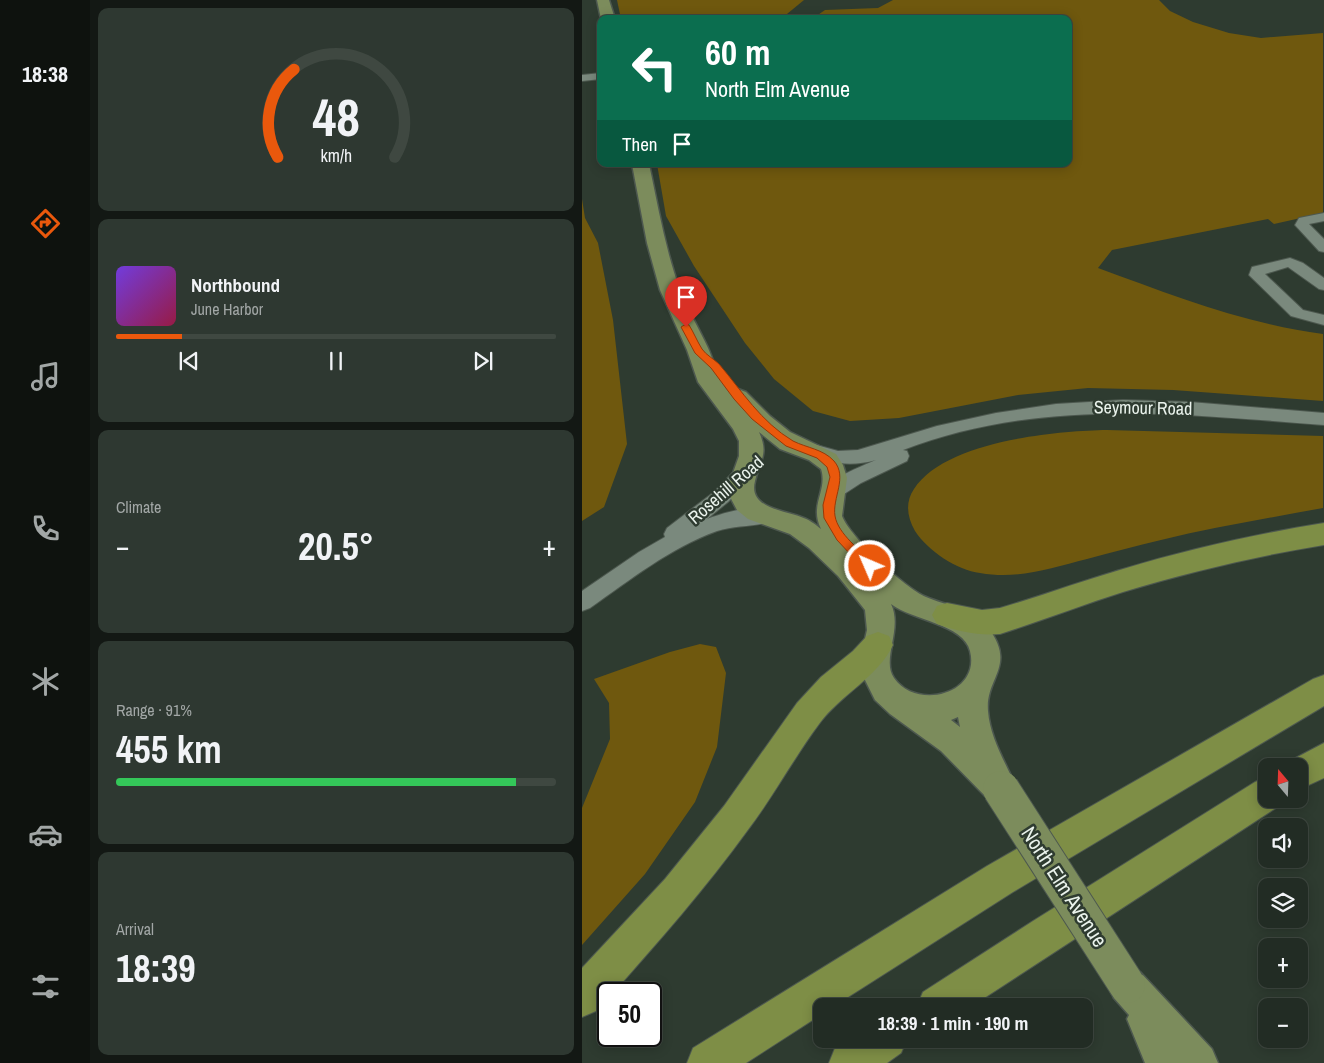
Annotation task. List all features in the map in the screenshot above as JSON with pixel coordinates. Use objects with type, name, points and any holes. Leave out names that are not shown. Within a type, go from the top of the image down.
[{"type":"highway","points":[[947,615],[977,622],[995,622],[1154,571],[1229,553],[1324,534]]},
{"type":"highway","points":[[582,997],[678,892],[736,818],[808,713],[832,687],[864,662],[878,645]]},
{"type":"highway","points":[[708,1063],[1000,879],[1324,689]]},
{"type":"highway","points":[[1308,768],[1324,759]]},
{"type":"highway","points":[[948,998],[1054,928],[1258,800]]},
{"type":"highway","points":[[850,1063],[873,1048]]},
{"type":"main road","points":[[604,0],[607,15]]},
{"type":"main road","name":"North Elm Avenue","points":[[641,167],[657,245],[666,277],[681,317],[699,351],[707,377],[742,424],[753,445],[753,453],[741,486],[743,498],[752,509],[766,516],[788,522],[803,530],[838,560],[862,585],[875,601],[880,611],[883,625],[875,662],[878,678],[886,692],[945,734],[1001,789]]},
{"type":"main road","name":"North Elm Avenue","points":[[699,351],[715,366],[756,416],[790,443],[821,456],[831,465],[836,477],[829,505],[830,518],[835,530],[846,544],[906,600],[968,625],[982,642],[986,663],[973,699],[972,709],[978,733],[1001,789],[1127,985],[1154,1035],[1165,1063]]},
{"type":"main road","name":"Rosehill Road","points":[[745,472],[756,461],[771,453],[789,449],[807,450]]},
{"type":"main road","name":"Seymour Road","points":[[766,516],[784,518],[802,515],[818,508],[832,494]]},
{"type":"main road","points":[[878,645],[892,628],[906,618],[930,613],[947,615]]},
{"type":"main road","points":[[901,703],[925,710],[945,708],[962,701],[979,684]]},
{"type":"main road","name":"North Elm Avenue","points":[[1127,985],[1198,1063]]},
{"type":"street","points":[[582,78],[597,76]]},
{"type":"street","points":[[1324,217],[1304,221],[1302,224],[1324,248]]},
{"type":"street","points":[[1322,282],[1290,262],[1257,270],[1257,275],[1297,313],[1324,320]]},
{"type":"street","name":"Seymour Road","points":[[807,450],[838,457],[855,457],[874,453],[930,433],[1039,412],[1120,406],[1186,408],[1324,419]]},
{"type":"street","name":"Seymour Road","points":[[832,494],[869,470],[943,438],[963,427]]},
{"type":"street","name":"Rosehill Road","points":[[655,552],[674,533],[721,497],[745,472]]},
{"type":"street","name":"Rosehill Road","points":[[582,602],[655,552],[727,519],[766,516]]},
{"type":"shaded area","points":[[617,0],[804,0],[787,14],[783,15],[620,15]]},
{"type":"shaded area","points":[[893,0],[1159,0],[1170,11],[1193,22],[1229,33],[1261,38],[1323,33],[1323,213],[1274,224],[1268,219],[1112,250],[1098,268],[1237,316],[1323,334],[1323,401],[1173,390],[1088,388],[1018,395],[899,418],[850,421],[813,411],[774,379],[745,343],[694,266],[666,216],[658,167],[1072,167],[1072,15],[818,15],[825,10],[878,8]]},
{"type":"shaded area","points":[[582,199],[585,218],[598,243],[613,320],[627,444],[604,507],[582,521]]},
{"type":"shaded area","points":[[1107,430],[1323,436],[1323,508],[1201,531],[1034,572],[1008,575],[980,573],[953,564],[927,546],[912,526],[908,510],[911,494],[929,473],[950,460],[975,450],[1031,436]]},
{"type":"shaded area","points":[[700,644],[716,647],[726,673],[717,747],[695,802],[645,874],[582,945],[582,808],[610,739],[609,703],[594,679],[670,652]]},
{"type":"route","points":[[686,327],[699,351],[710,360],[750,411],[775,433],[790,443],[814,452],[827,460],[831,465],[836,477],[829,505],[830,518],[835,530],[870,566]]}]
